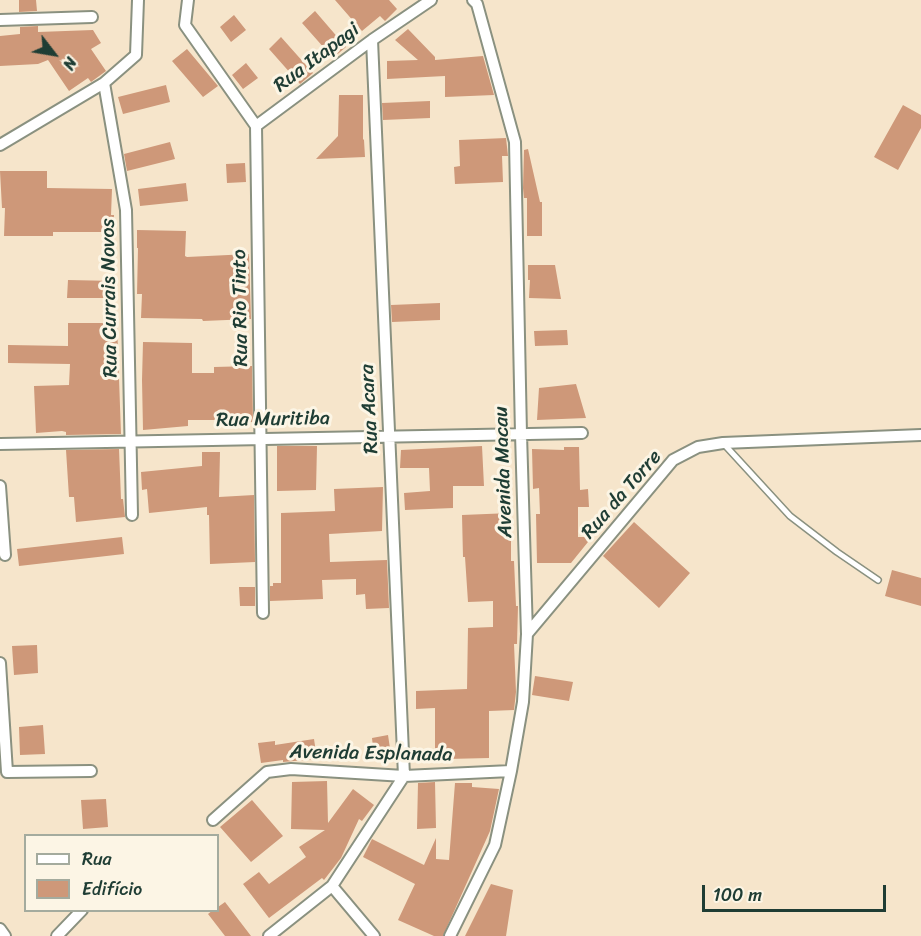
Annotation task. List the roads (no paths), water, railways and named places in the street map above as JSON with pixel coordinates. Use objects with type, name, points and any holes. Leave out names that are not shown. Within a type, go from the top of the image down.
[{"type":"street","points":[[0,145],[104,83],[136,55],[138,0]]},
{"type":"street","points":[[188,0],[185,25],[256,126]]},
{"type":"street","name":"Rua Itapagi","points":[[256,126],[372,40],[431,0]]},
{"type":"street","name":"Avenida Macau","points":[[450,936],[495,845],[523,702],[527,634],[515,142],[491,50],[477,4],[472,0]]},
{"type":"street","points":[[0,21],[92,17]]},
{"type":"street","name":"Rua Acara","points":[[372,40],[404,776]]},
{"type":"street","name":"Rua Currais Novos","points":[[104,83],[126,210],[132,515]]},
{"type":"street","name":"Rua Rio Tinto","points":[[256,126],[263,613]]},
{"type":"street","name":"Rua Muritiba","points":[[0,444],[582,433]]},
{"type":"street","name":"Rua da Torre","points":[[527,634],[673,460],[698,447],[723,443],[921,435]]},
{"type":"street","points":[[0,486],[5,555]]},
{"type":"street","points":[[0,663],[8,772],[91,771]]},
{"type":"street","name":"Avenida Esplanada","points":[[213,820],[267,772],[291,769],[404,776],[511,771]]},
{"type":"street","points":[[270,936],[332,886],[404,776]]},
{"type":"street","points":[[332,886],[374,936]]},
{"type":"street","points":[[57,936],[80,912]]},
{"type":"street","points":[[0,929],[5,936]]},
{"type":"lane","points":[[723,443],[790,516],[879,580]]}]
